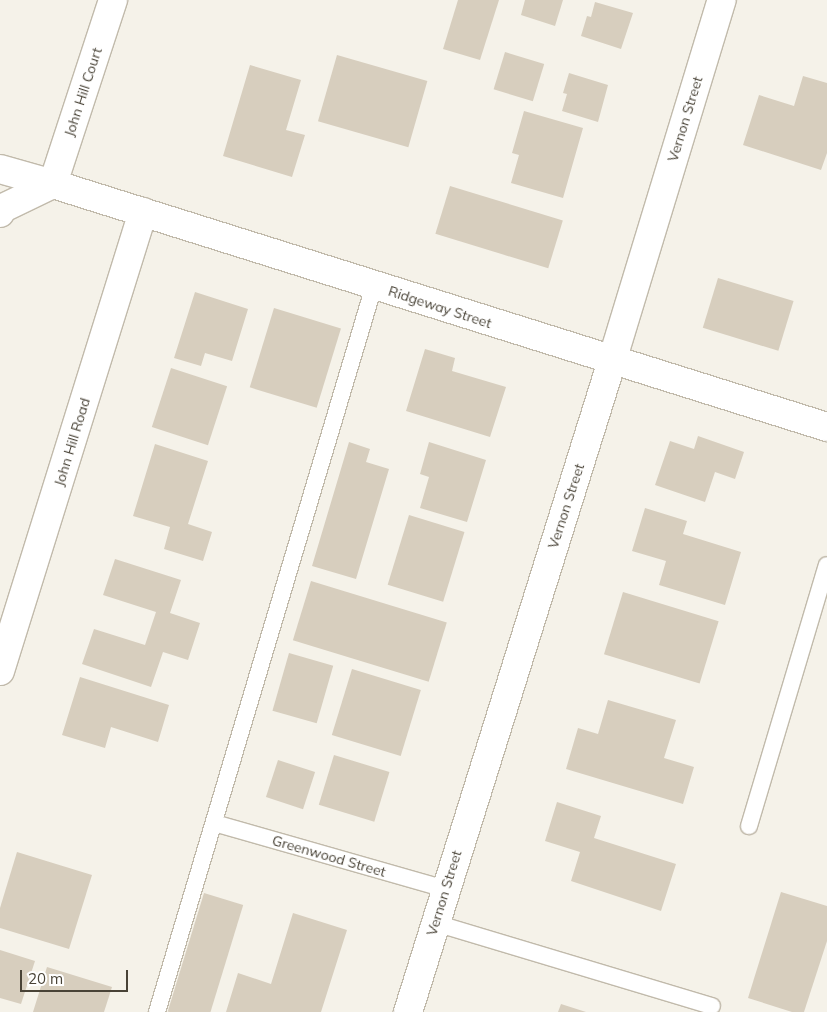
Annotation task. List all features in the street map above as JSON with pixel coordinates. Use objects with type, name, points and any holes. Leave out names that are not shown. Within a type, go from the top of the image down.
[{"type":"street","name":"John Hill Court","points":[[53,184],[113,0]]},
{"type":"street","name":"Vernon Street","points":[[408,1012],[444,889],[612,361],[722,0]]},
{"type":"street","name":"Ridgeway Street","points":[[0,169],[143,212],[612,361],[827,427]]},
{"type":"street","points":[[0,213],[2,209],[53,184]]},
{"type":"street","name":"John Hill Road","points":[[0,671],[143,212]]},
{"type":"lane","points":[[157,1012],[374,286]]},
{"type":"lane","points":[[749,826],[827,565]]},
{"type":"lane","name":"Greenwood Street","points":[[214,823],[444,889]]},
{"type":"lane","points":[[434,923],[712,1006]]},
{"type":"building","points":[[458,0],[499,0],[480,60],[443,49]]},
{"type":"building","points":[[525,0],[563,0],[555,26],[521,15]]},
{"type":"building","points":[[595,2],[633,13],[621,49],[581,36],[587,16],[591,17]]},
{"type":"building","points":[[505,52],[544,64],[533,101],[494,89]]},
{"type":"building","points":[[337,55],[427,81],[408,147],[318,121]]},
{"type":"building","points":[[250,65],[301,80],[286,130],[305,135],[292,177],[223,156]]},
{"type":"building","points":[[569,73],[608,85],[598,122],[562,111],[567,94],[563,93]]},
{"type":"building","points":[[803,76],[827,83],[827,153],[821,170],[743,145],[759,95],[794,106]]},
{"type":"building","points":[[524,111],[583,128],[563,198],[511,183],[519,155],[512,153]]},
{"type":"building","points":[[450,186],[563,220],[548,268],[435,234]]},
{"type":"building","points":[[718,278],[794,301],[778,351],[703,328]]},
{"type":"building","points":[[195,292],[248,309],[232,361],[205,353],[201,366],[174,358]]},
{"type":"building","points":[[274,308],[341,328],[317,408],[250,387]]},
{"type":"building","points":[[425,349],[455,358],[452,371],[506,387],[490,437],[406,411]]},
{"type":"building","points":[[171,368],[227,386],[208,445],[152,427]]},
{"type":"building","points":[[698,436],[744,452],[735,479],[715,472],[705,502],[655,485],[670,441],[694,449]]},
{"type":"building","points":[[349,442],[370,449],[366,462],[389,469],[356,579],[312,566]]},
{"type":"building","points":[[429,442],[486,460],[467,522],[420,508],[429,477],[420,474]]},
{"type":"building","points":[[155,444],[208,461],[188,524],[212,532],[203,561],[164,549],[170,527],[133,516]]},
{"type":"building","points":[[645,508],[687,521],[683,534],[741,552],[725,605],[659,585],[666,561],[632,551]]},
{"type":"building","points":[[409,515],[464,532],[443,602],[388,585]]},
{"type":"building","points":[[115,559],[181,580],[170,613],[200,623],[188,660],[163,652],[151,687],[82,664],[94,629],[145,645],[156,612],[103,595]]},
{"type":"building","points":[[311,581],[447,623],[429,682],[293,640]]},
{"type":"building","points":[[623,592],[719,621],[700,683],[604,654]]},
{"type":"building","points":[[289,653],[333,666],[317,723],[272,711]]},
{"type":"building","points":[[352,669],[421,690],[401,756],[332,735]]},
{"type":"building","points":[[80,677],[169,705],[158,742],[111,727],[105,748],[62,735]]},
{"type":"building","points":[[608,700],[676,720],[664,758],[694,767],[683,804],[566,769],[578,728],[598,734]]},
{"type":"building","points":[[334,755],[389,772],[374,822],[319,805]]},
{"type":"building","points":[[278,760],[315,772],[303,809],[266,797]]},
{"type":"building","points":[[557,802],[601,816],[594,838],[676,864],[661,911],[571,881],[580,852],[545,841]]},
{"type":"building","points":[[17,852],[92,875],[69,949],[0,928],[0,908]]},
{"type":"building","points":[[781,892],[827,906],[827,941],[804,1012],[792,1012],[748,998]]},
{"type":"building","points":[[204,893],[243,905],[210,1012],[168,1012]]},
{"type":"building","points":[[293,913],[347,930],[321,1012],[226,1012],[238,973],[271,984]]},
{"type":"building","points":[[0,950],[35,961],[21,1004],[0,998]]},
{"type":"building","points":[[47,967],[112,987],[104,1012],[33,1012]]},
{"type":"building","points":[[561,1004],[586,1012],[558,1012]]}]
